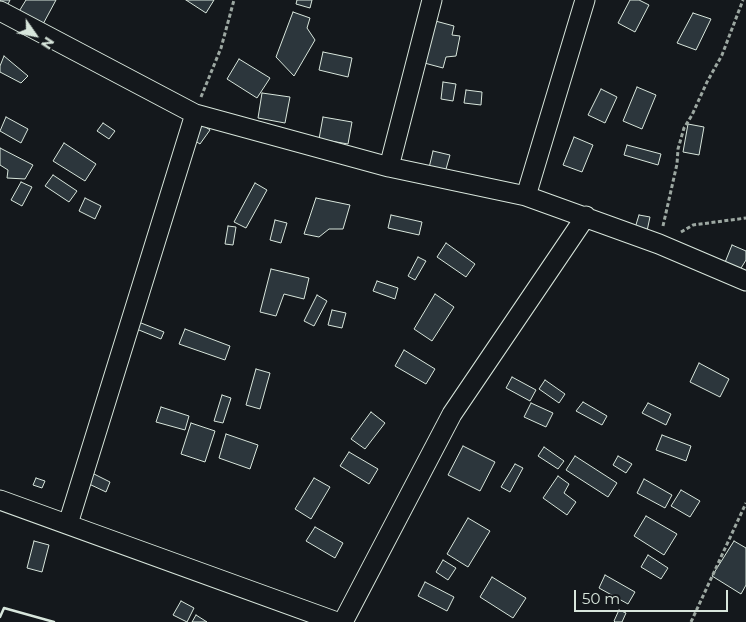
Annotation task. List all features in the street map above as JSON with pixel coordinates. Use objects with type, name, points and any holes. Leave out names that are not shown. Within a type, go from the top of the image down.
[{"type":"street","points":[[389,166],[432,0]]},
{"type":"street","points":[[526,196],[585,0]]},
{"type":"street","points":[[0,11],[195,114],[389,166],[526,196],[586,216],[659,244],[746,281]]},
{"type":"street","points":[[68,524],[195,114]]},
{"type":"street","points":[[343,622],[452,414],[586,216]]},
{"type":"street","points":[[0,500],[337,622]]},
{"type":"path","points":[[195,114],[221,48],[234,0]]},
{"type":"path","points":[[659,244],[684,128],[722,55],[743,0]]},
{"type":"path","points":[[659,244],[693,225],[746,218]]},
{"type":"path","points":[[691,622],[746,503]]},
{"type":"building","points":[[0,0],[10,0],[6,8],[0,5]]},
{"type":"building","points":[[26,0],[56,0],[42,26],[18,13]]},
{"type":"building","points":[[186,0],[214,0],[206,13]]},
{"type":"building","points":[[297,0],[312,0],[310,8],[296,4]]},
{"type":"building","points":[[630,0],[639,0],[649,5],[635,32],[618,23]]},
{"type":"building","points":[[293,12],[310,18],[307,28],[315,40],[294,76],[276,57]]},
{"type":"building","points":[[693,13],[711,19],[696,50],[677,43]]},
{"type":"building","points":[[428,19],[454,26],[452,35],[460,36],[456,56],[446,57],[443,68],[417,61]]},
{"type":"building","points":[[323,52],[352,58],[348,77],[319,70]]},
{"type":"building","points":[[4,56],[28,76],[21,83],[0,72]]},
{"type":"building","points":[[239,59],[270,78],[257,98],[227,79]]},
{"type":"building","points":[[443,82],[456,84],[453,101],[441,99]]},
{"type":"building","points":[[637,87],[656,95],[642,129],[623,121]]},
{"type":"building","points":[[601,89],[617,97],[605,123],[588,115]]},
{"type":"building","points":[[466,90],[482,92],[481,105],[464,103]]},
{"type":"building","points":[[262,93],[290,97],[285,123],[258,118]]},
{"type":"building","points":[[6,117],[28,129],[21,143],[0,131]]},
{"type":"building","points":[[323,117],[352,122],[348,144],[319,139]]},
{"type":"building","points":[[195,120],[210,130],[200,144],[186,135]]},
{"type":"building","points":[[103,123],[115,131],[109,139],[97,131]]},
{"type":"building","points":[[688,124],[704,127],[699,155],[683,152]]},
{"type":"building","points":[[574,137],[593,145],[582,172],[563,165]]},
{"type":"building","points":[[64,143],[96,164],[85,181],[53,161]]},
{"type":"building","points":[[627,145],[661,154],[658,165],[624,155]]},
{"type":"building","points":[[0,148],[33,165],[25,179],[7,178],[8,170],[0,165]]},
{"type":"building","points":[[433,151],[450,155],[444,176],[428,172]]},
{"type":"building","points":[[53,175],[77,191],[69,202],[45,186]]},
{"type":"building","points":[[21,182],[32,187],[22,206],[11,200]]},
{"type":"building","points":[[255,183],[267,190],[246,228],[234,222]]},
{"type":"building","points":[[85,198],[101,206],[95,219],[79,211]]},
{"type":"building","points":[[316,198],[350,205],[343,229],[329,229],[319,237],[304,234]]},
{"type":"building","points":[[391,215],[422,222],[419,235],[388,228]]},
{"type":"building","points":[[639,215],[650,217],[647,231],[635,228]]},
{"type":"building","points":[[275,220],[287,223],[281,243],[270,240]]},
{"type":"building","points":[[228,226],[236,227],[233,245],[225,244]]},
{"type":"building","points":[[446,243],[475,264],[466,277],[437,257]]},
{"type":"building","points":[[732,245],[746,251],[746,260],[738,273],[724,265]]},
{"type":"building","points":[[418,257],[426,261],[415,280],[408,276]]},
{"type":"building","points":[[271,269],[309,278],[304,299],[284,294],[276,316],[260,312]]},
{"type":"building","points":[[377,281],[398,288],[395,299],[373,291]]},
{"type":"building","points":[[435,294],[454,307],[432,341],[414,329]]},
{"type":"building","points":[[317,295],[327,301],[314,326],[304,321]]},
{"type":"building","points":[[332,310],[346,313],[342,328],[328,325]]},
{"type":"building","points":[[136,321],[164,332],[161,339],[134,328]]},
{"type":"building","points":[[185,329],[230,346],[225,360],[179,344]]},
{"type":"building","points":[[404,350],[435,369],[426,384],[395,366]]},
{"type":"building","points":[[699,363],[729,379],[720,397],[690,382]]},
{"type":"building","points":[[256,369],[270,373],[260,409],[246,405]]},
{"type":"building","points":[[512,377],[536,390],[530,401],[506,388]]},
{"type":"building","points":[[545,380],[565,394],[559,403],[539,389]]},
{"type":"building","points":[[222,395],[231,398],[223,423],[214,421]]},
{"type":"building","points":[[583,402],[607,416],[602,425],[576,411]]},
{"type":"building","points":[[531,403],[553,413],[546,427],[524,417]]},
{"type":"building","points":[[648,403],[671,414],[666,425],[642,413]]},
{"type":"building","points":[[161,407],[189,416],[185,430],[156,422]]},
{"type":"building","points":[[371,412],[385,423],[365,449],[351,439]]},
{"type":"building","points":[[191,423],[215,431],[205,462],[181,454]]},
{"type":"building","points":[[226,434],[258,445],[250,469],[219,458]]},
{"type":"building","points":[[662,435],[691,446],[686,461],[656,450]]},
{"type":"building","points":[[463,446],[495,462],[480,491],[448,475]]},
{"type":"building","points":[[544,447],[564,461],[558,469],[538,456]]},
{"type":"building","points":[[349,452],[378,469],[369,484],[340,466]]},
{"type":"building","points":[[575,456],[617,483],[608,497],[566,470]]},
{"type":"building","points":[[618,456],[632,464],[626,473],[613,465]]},
{"type":"building","points":[[515,464],[523,468],[510,492],[501,487]]},
{"type":"building","points":[[92,473],[110,482],[106,492],[87,483]]},
{"type":"building","points":[[558,476],[569,484],[564,493],[576,502],[567,515],[543,498]]},
{"type":"building","points":[[36,478],[45,481],[42,488],[33,485]]},
{"type":"building","points":[[314,478],[330,487],[311,519],[295,509]]},
{"type":"building","points":[[644,479],[672,495],[665,508],[637,493]]},
{"type":"building","points":[[681,490],[700,501],[690,517],[671,506]]},
{"type":"building","points":[[646,516],[677,534],[664,555],[634,536]]},
{"type":"building","points":[[468,518],[490,531],[468,567],[447,554]]},
{"type":"building","points":[[315,527],[343,543],[335,558],[306,541]]},
{"type":"building","points":[[34,541],[49,545],[42,572],[27,568]]},
{"type":"building","points":[[734,541],[746,548],[746,585],[741,594],[712,576]]},
{"type":"building","points":[[648,555],[668,568],[661,579],[641,567]]},
{"type":"building","points":[[443,560],[456,568],[448,580],[436,572]]},
{"type":"building","points":[[605,575],[635,592],[628,604],[599,588]]},
{"type":"building","points":[[492,577],[526,598],[513,618],[480,597]]},
{"type":"building","points":[[425,582],[454,597],[447,611],[418,596]]},
{"type":"building","points":[[181,601],[194,608],[187,622],[173,615]]},
{"type":"building","points":[[619,610],[626,613],[622,622],[615,622],[614,621]]},
{"type":"building","points":[[196,615],[207,622],[192,622]]},
{"type":"wall","points":[[0,617],[4,608],[54,622]]}]
